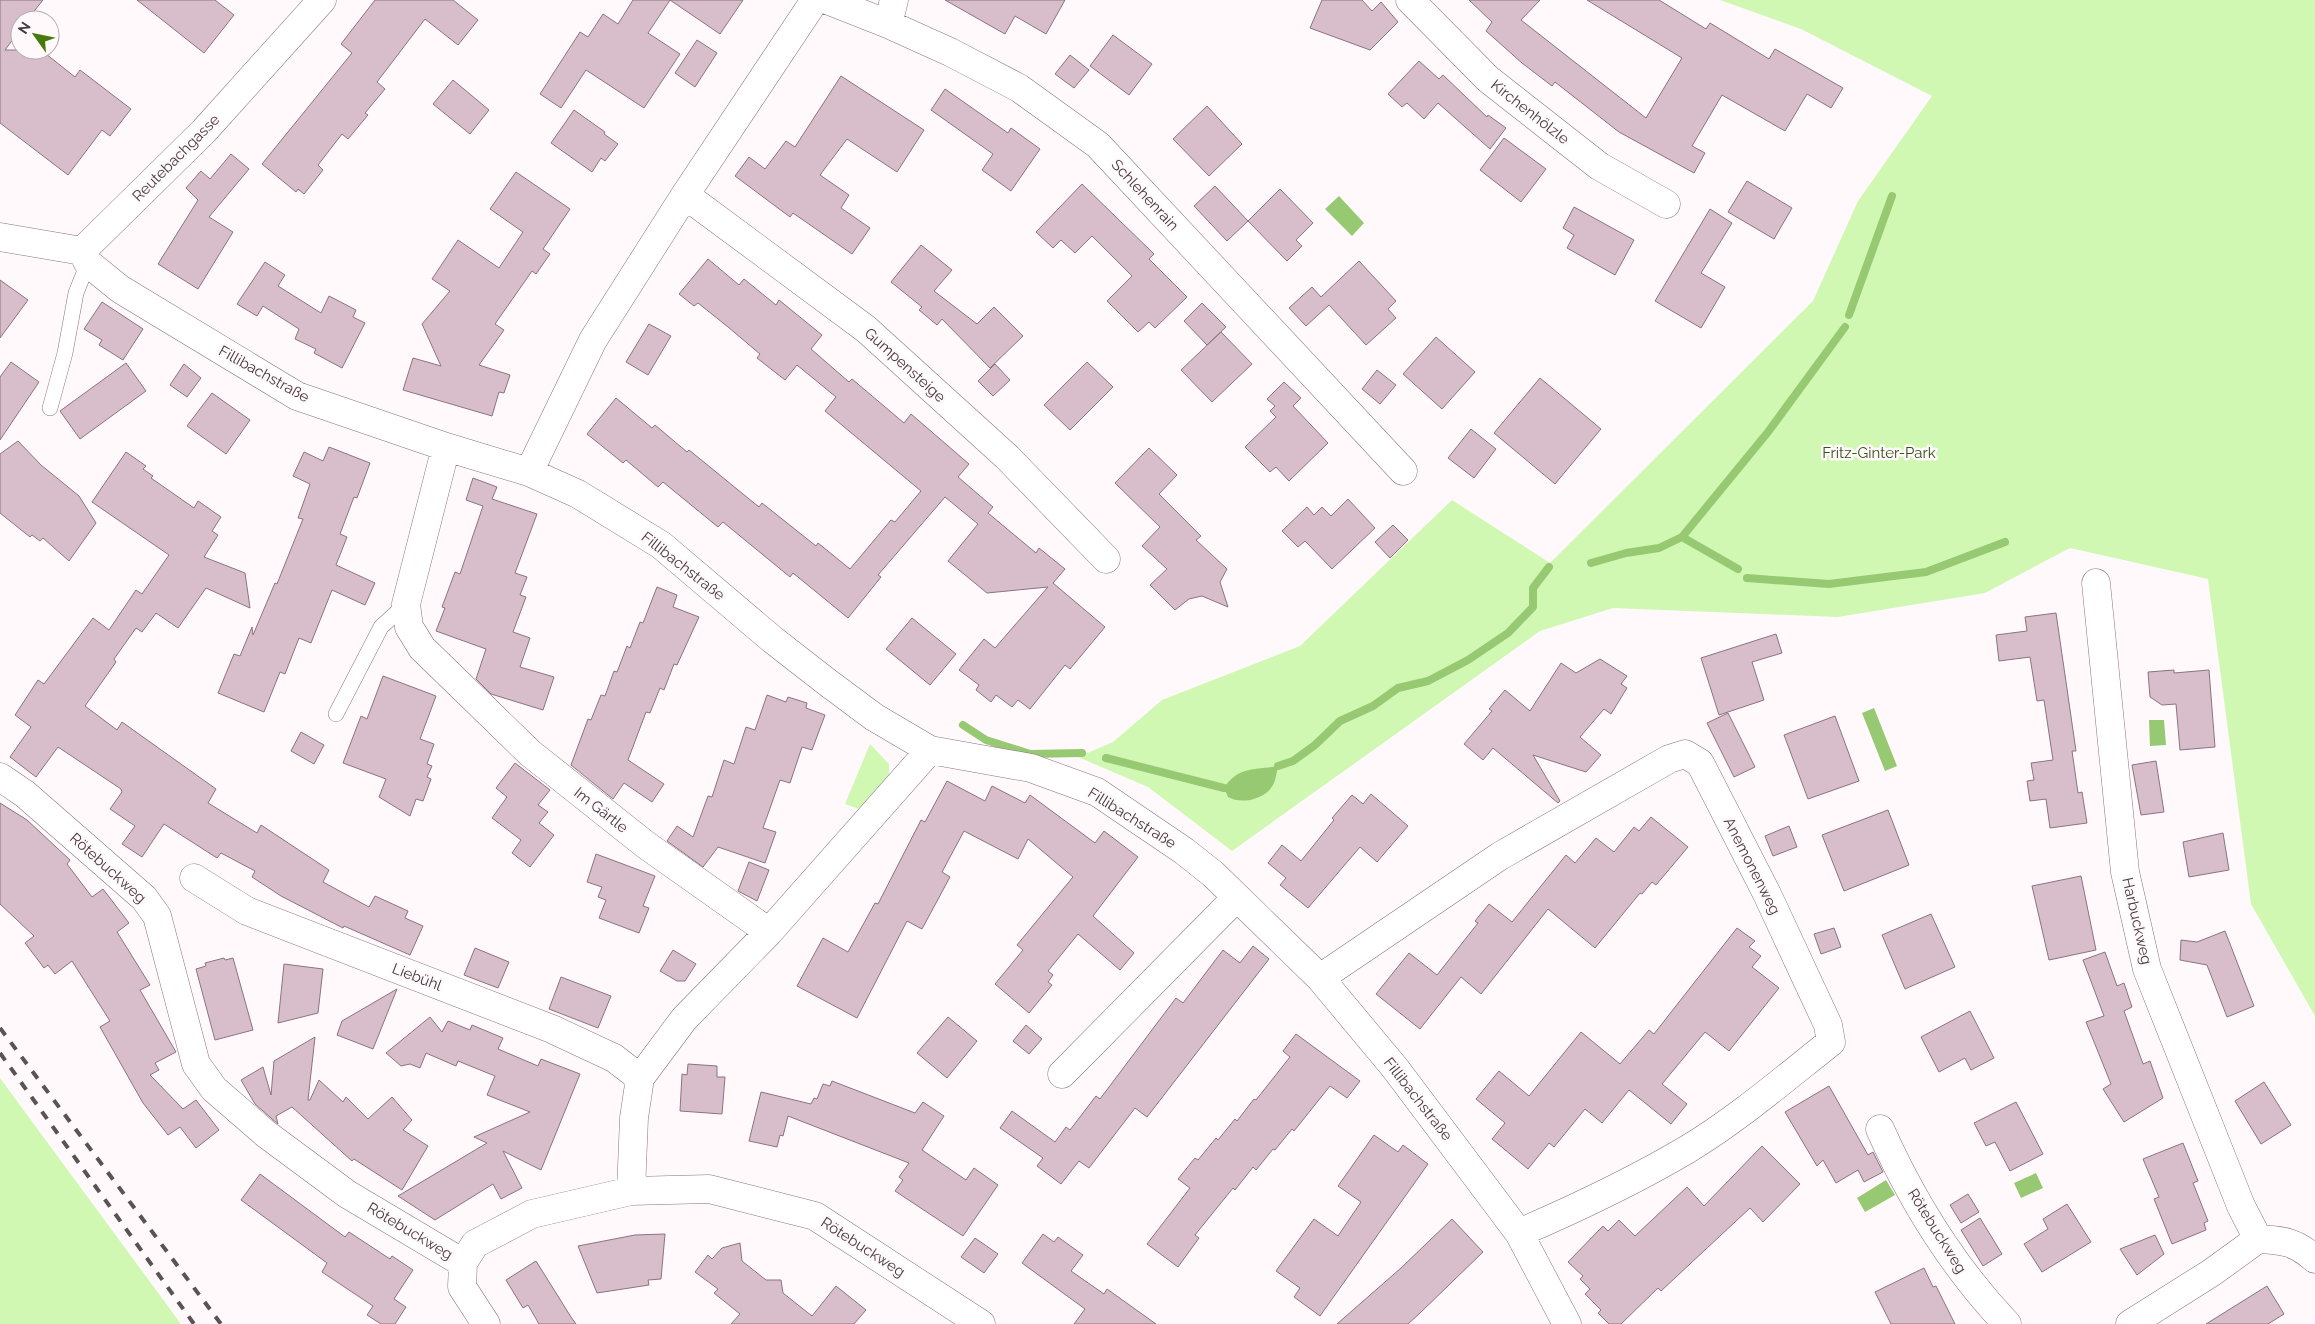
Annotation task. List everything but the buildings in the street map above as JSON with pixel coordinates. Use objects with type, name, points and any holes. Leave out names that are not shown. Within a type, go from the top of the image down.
[{"type":"street","name":"Reutebachgasse","points":[[85,257],[204,131],[322,0]]},
{"type":"street","points":[[528,472],[593,340],[685,195],[815,0]]},
{"type":"street","name":"Schlehenrain","points":[[827,0],[891,12],[950,52],[1019,88],[1059,115],[1098,145],[1404,471]]},
{"type":"street","name":"Kirchenhölzle","points":[[1410,0],[1488,79],[1599,166],[1666,204]]},
{"type":"street","name":"Gumpensteige","points":[[685,195],[866,329],[1007,458],[1106,559]]},
{"type":"street","points":[[0,237],[85,257]]},
{"type":"street","name":"Fillibachstraße","points":[[85,257],[120,289],[297,396],[446,447],[528,472],[578,494],[661,545],[773,640],[827,682],[874,717],[930,750],[1031,768],[1097,792],[1184,851],[1213,874],[1320,978],[1395,1068],[1519,1234],[1567,1324]]},
{"type":"street","name":"Im Gärtle","points":[[446,447],[406,604],[409,628],[422,648],[530,753],[646,845],[769,932]]},
{"type":"street","name":"Harbuckweg","points":[[2096,583],[2125,872],[2147,969],[2241,1206],[2258,1239]]},
{"type":"street","points":[[631,1191],[634,1118],[640,1078],[684,1019],[769,932],[930,750]]},
{"type":"street","name":"Anemonenweg","points":[[1320,978],[1500,856],[1669,759],[1685,754],[1700,763],[1771,902],[1828,1026],[1831,1042],[1750,1106],[1689,1148],[1596,1200],[1519,1234]]},
{"type":"street","name":"Rötebuckweg","points":[[0,777],[25,794],[144,898],[157,916],[196,1064],[214,1089],[266,1134],[347,1194],[463,1263],[475,1244],[532,1214],[631,1191],[709,1189],[815,1216],[981,1324]]},
{"type":"street","name":"Liebühl","points":[[194,878],[247,911],[552,1028],[614,1058],[640,1078]]},
{"type":"street","points":[[1062,1074],[1236,898]]},
{"type":"street","name":"Rötebuckweg","points":[[1880,1130],[1931,1227],[1951,1259],[2007,1324]]},
{"type":"street","points":[[2130,1324],[2211,1273],[2258,1239],[2282,1240],[2304,1249],[2315,1259]]},
{"type":"street","points":[[463,1263],[462,1287],[486,1324]]},
{"type":"lane","points":[[50,408],[85,257]]},
{"type":"lane","points":[[336,714],[381,627],[406,604]]},
{"type":"green space","name":"Fritz-Ginter-Park","points":[[1720,0],[2315,0],[2315,1016],[2251,904],[2208,579],[2070,548],[1985,593],[1838,617],[1613,608],[1540,631],[1232,851],[1148,787],[1078,757],[1113,742],[1162,700],[1300,646],[1452,500],[1550,563],[1813,301],[1858,201],[1932,96],[1801,29]]},
{"type":"green space","points":[[870,744],[889,764],[889,776],[862,810],[845,804]]},
{"type":"green space","points":[[0,1078],[181,1324],[0,1324]]},
{"type":"shaded area","points":[[1339,196],[1364,223],[1352,236],[1325,209]]},
{"type":"shaded area","points":[[1874,708],[1897,766],[1885,771],[1862,713]]},
{"type":"shaded area","points":[[2149,720],[2164,720],[2166,745],[2150,746]]},
{"type":"shaded area","points":[[1278,766],[1271,789],[1260,797],[1240,800],[1228,797],[1224,788],[1229,781],[1241,772]]},
{"type":"shaded area","points":[[2036,1173],[2043,1188],[2021,1198],[2014,1183]]},
{"type":"shaded area","points":[[1886,1180],[1895,1195],[1865,1212],[1857,1198]]},
{"type":"waterway","points":[[1849,315],[1892,196]]},
{"type":"waterway","points":[[1591,563],[1626,553],[1659,548],[1682,537],[1768,432],[1845,327]]},
{"type":"waterway","points":[[1682,537],[1738,569]]},
{"type":"waterway","points":[[1747,578],[1829,584],[1926,572],[2005,542]]},
{"type":"waterway","points":[[1278,766],[1293,761],[1315,745],[1340,721],[1373,706],[1398,688],[1428,681],[1468,660],[1508,633],[1533,607],[1533,588],[1549,567]]},
{"type":"waterway","points":[[963,725],[986,740],[1030,754],[1082,753]]},
{"type":"waterway","points":[[1106,758],[1224,788]]},
{"type":"railway","points":[[0,1028],[221,1324]]},
{"type":"railway","points":[[0,1053],[194,1324]]}]
